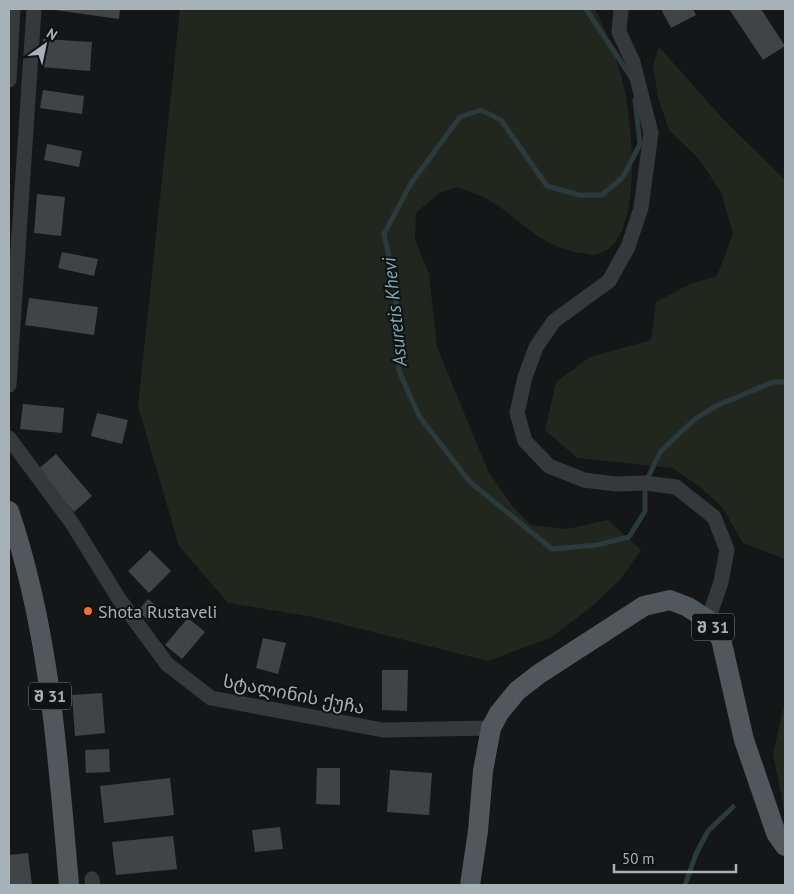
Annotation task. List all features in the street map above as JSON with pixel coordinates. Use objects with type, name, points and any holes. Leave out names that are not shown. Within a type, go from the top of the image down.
[{"type":"main road","name":"შ 31","points":[[9,511],[24,554],[46,666],[59,764],[68,885]]},
{"type":"main road","name":"შ 31","points":[[470,885],[478,831],[483,771],[491,728],[499,713],[524,686],[644,606],[670,600],[688,606],[708,620],[720,639],[744,740],[759,789],[776,833],[785,846]]},
{"type":"street","points":[[9,80],[13,9]]},
{"type":"street","points":[[9,385],[34,9]]},
{"type":"street","points":[[621,9],[618,32],[633,62],[651,132],[641,208],[628,247],[609,281],[554,321],[536,347],[525,377],[517,413],[525,442],[549,466],[584,480],[616,484],[645,483],[676,487],[714,517],[726,550],[721,582],[708,620]]},
{"type":"street","name":"სტალინის ქუჩა","points":[[9,438],[72,522],[119,599],[167,664],[212,698],[383,730],[491,728]]},
{"type":"shaded area","points":[[180,9],[595,9],[617,61],[626,97],[629,120],[632,176],[629,203],[623,226],[613,244],[595,255],[558,247],[536,235],[496,204],[458,187],[439,193],[416,213],[415,240],[429,274],[437,347],[488,471],[513,507],[531,525],[567,529],[608,520],[641,550],[620,580],[591,607],[550,638],[488,661],[313,617],[228,603],[179,546],[138,406]]},
{"type":"shaded area","points":[[659,47],[724,120],[785,180],[785,559],[743,543],[722,507],[699,486],[672,468],[577,458],[545,430],[556,382],[590,357],[651,340],[656,302],[690,284],[717,276],[733,234],[721,192],[699,159],[669,130],[658,97],[653,65]]},
{"type":"shaded area","points":[[785,702],[785,816],[773,753]]},
{"type":"building","points":[[48,9],[120,9],[119,19]]},
{"type":"building","points":[[661,9],[693,9],[696,15],[671,28]]},
{"type":"building","points":[[729,9],[761,9],[785,46],[763,60]]},
{"type":"building","points":[[43,39],[92,42],[90,71],[41,67]]},
{"type":"building","points":[[43,90],[84,96],[82,114],[40,108]]},
{"type":"building","points":[[47,144],[82,151],[79,167],[44,160]]},
{"type":"building","points":[[37,194],[65,197],[61,236],[34,233]]},
{"type":"building","points":[[62,252],[98,259],[94,276],[58,268]]},
{"type":"building","points":[[29,298],[98,307],[94,335],[25,325]]},
{"type":"building","points":[[23,404],[64,408],[62,433],[20,429]]},
{"type":"building","points":[[97,413],[128,420],[122,444],[91,436]]},
{"type":"building","points":[[56,454],[92,496],[74,512],[37,470]]},
{"type":"building","points":[[150,550],[171,571],[149,593],[128,571]]},
{"type":"building","points":[[148,599],[160,609],[149,621],[138,611]]},
{"type":"building","points":[[188,618],[205,632],[182,659],[165,645]]},
{"type":"building","points":[[263,638],[286,643],[278,674],[256,668]]},
{"type":"building","points":[[382,670],[408,670],[407,711],[382,710]]},
{"type":"building","points":[[102,693],[105,733],[75,736],[72,695]]},
{"type":"building","points":[[109,749],[110,772],[86,773],[85,750]]},
{"type":"building","points":[[317,768],[340,768],[340,805],[316,804]]},
{"type":"building","points":[[390,770],[432,773],[429,815],[387,812]]},
{"type":"building","points":[[170,778],[174,815],[104,823],[100,786]]},
{"type":"building","points":[[280,827],[283,849],[255,852],[252,830]]},
{"type":"building","points":[[173,836],[177,869],[116,875],[112,842]]},
{"type":"building","points":[[28,853],[32,885],[9,885],[9,855]]},
{"type":"waterway","name":"Asuretis Khevi","points":[[586,9],[631,77]]},
{"type":"waterway","name":"Asuretis Khevi","points":[[635,100],[640,144],[623,177],[602,195],[579,195],[547,186],[501,120],[481,110],[460,117],[410,185],[384,234],[395,283],[399,371],[419,416],[470,482],[552,549],[597,545],[629,537],[645,511],[645,483],[661,451],[695,419],[716,406],[773,382],[785,382]]},
{"type":"waterway","name":"Asuretis Khevi","points":[[685,885],[696,854],[708,831],[733,807]]},
{"type":"place","name":"Shota Rustaveli","points":[[88,611]]}]
